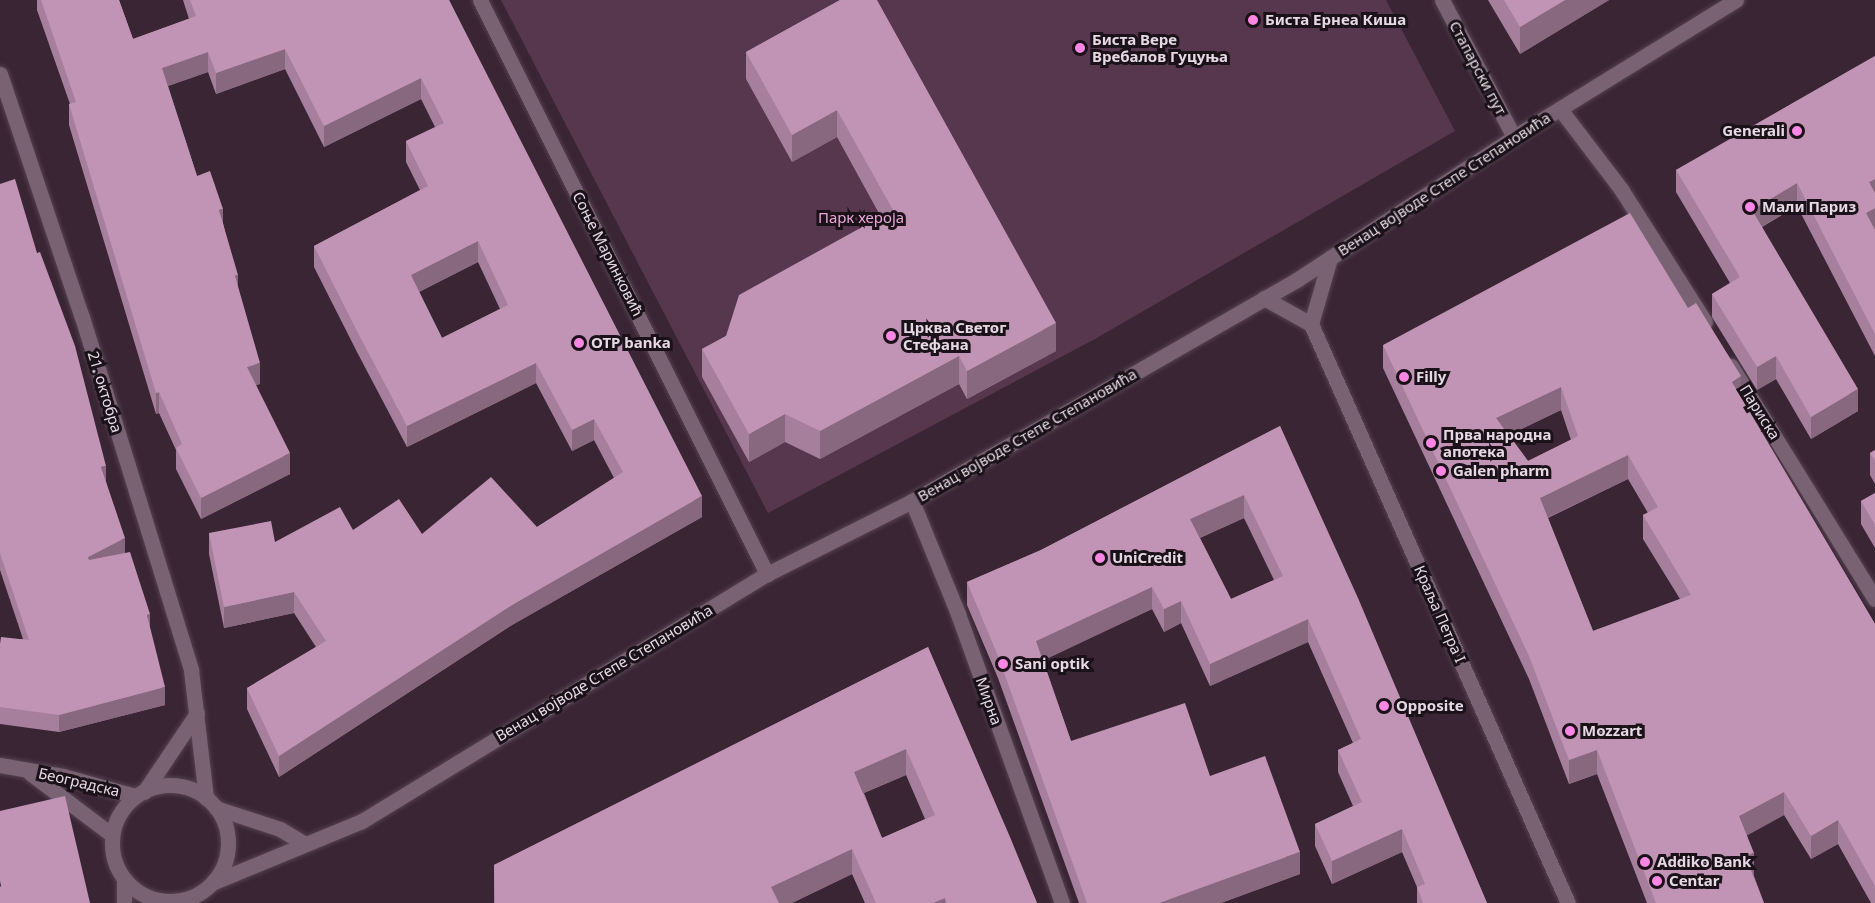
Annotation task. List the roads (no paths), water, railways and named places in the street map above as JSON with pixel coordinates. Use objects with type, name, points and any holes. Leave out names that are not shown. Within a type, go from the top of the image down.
[{"type":"street","name":"Соње Маринковић","points":[[480,0],[767,574]]},
{"type":"street","name":"Стапарски пут","points":[[1442,0],[1514,137]]},
{"type":"street","name":"Венац војводе Степе Степановића","points":[[213,882],[362,821],[767,574],[912,501],[1264,298],[1330,258],[1514,137],[1736,0]]},
{"type":"street","name":"21. октобра","points":[[0,74],[82,317],[191,670],[211,803]]},
{"type":"street","name":"Париска","points":[[1560,109],[1621,189],[1875,599]]},
{"type":"street","points":[[1264,298],[1311,324],[1330,258]]},
{"type":"street","name":"Краља Петра I","points":[[1311,324],[1568,903]]},
{"type":"street","name":"Мирна","points":[[912,501],[958,614],[1062,903]]},
{"type":"street","points":[[197,713],[139,794],[116,821],[112,836],[116,867],[124,880],[150,898],[166,902],[192,900],[213,882],[221,872],[228,847],[227,833],[211,803]]},
{"type":"street","name":"Београдска","points":[[0,765],[100,784],[139,794]]},
{"type":"street","name":"Београдска","points":[[23,769],[112,836]]},
{"type":"street","points":[[139,794],[176,786],[211,803],[280,829],[305,844]]},
{"type":"street","points":[[124,880],[124,903]]},
{"type":"place","name":"Биста Ернеа Киша","points":[[1253,20]]},
{"type":"place","name":"Биста Вере Вребалов Гуцуња","points":[[1080,48]]},
{"type":"place","name":"Generali","points":[[1797,131]]},
{"type":"place","name":"Мали Париз","points":[[1750,207]]},
{"type":"place","name":"Црква Светог Стефана","points":[[891,336]]},
{"type":"place","name":"OTP banka","points":[[579,343]]},
{"type":"place","name":"Filly","points":[[1404,377]]},
{"type":"place","name":"Прва народна апотека","points":[[1431,443]]},
{"type":"place","name":"Galen pharm","points":[[1441,471]]},
{"type":"place","name":"UniCredit","points":[[1100,558]]},
{"type":"place","name":"Sani optik","points":[[1003,664]]},
{"type":"place","name":"Opposite","points":[[1384,706]]},
{"type":"place","name":"Mozzart","points":[[1570,731]]},
{"type":"place","name":"Addiko Bank","points":[[1645,862]]},
{"type":"place","name":"Centar","points":[[1657,881]]},
{"type":"park label","name":"Парк хероја","points":[[861,218]]}]
